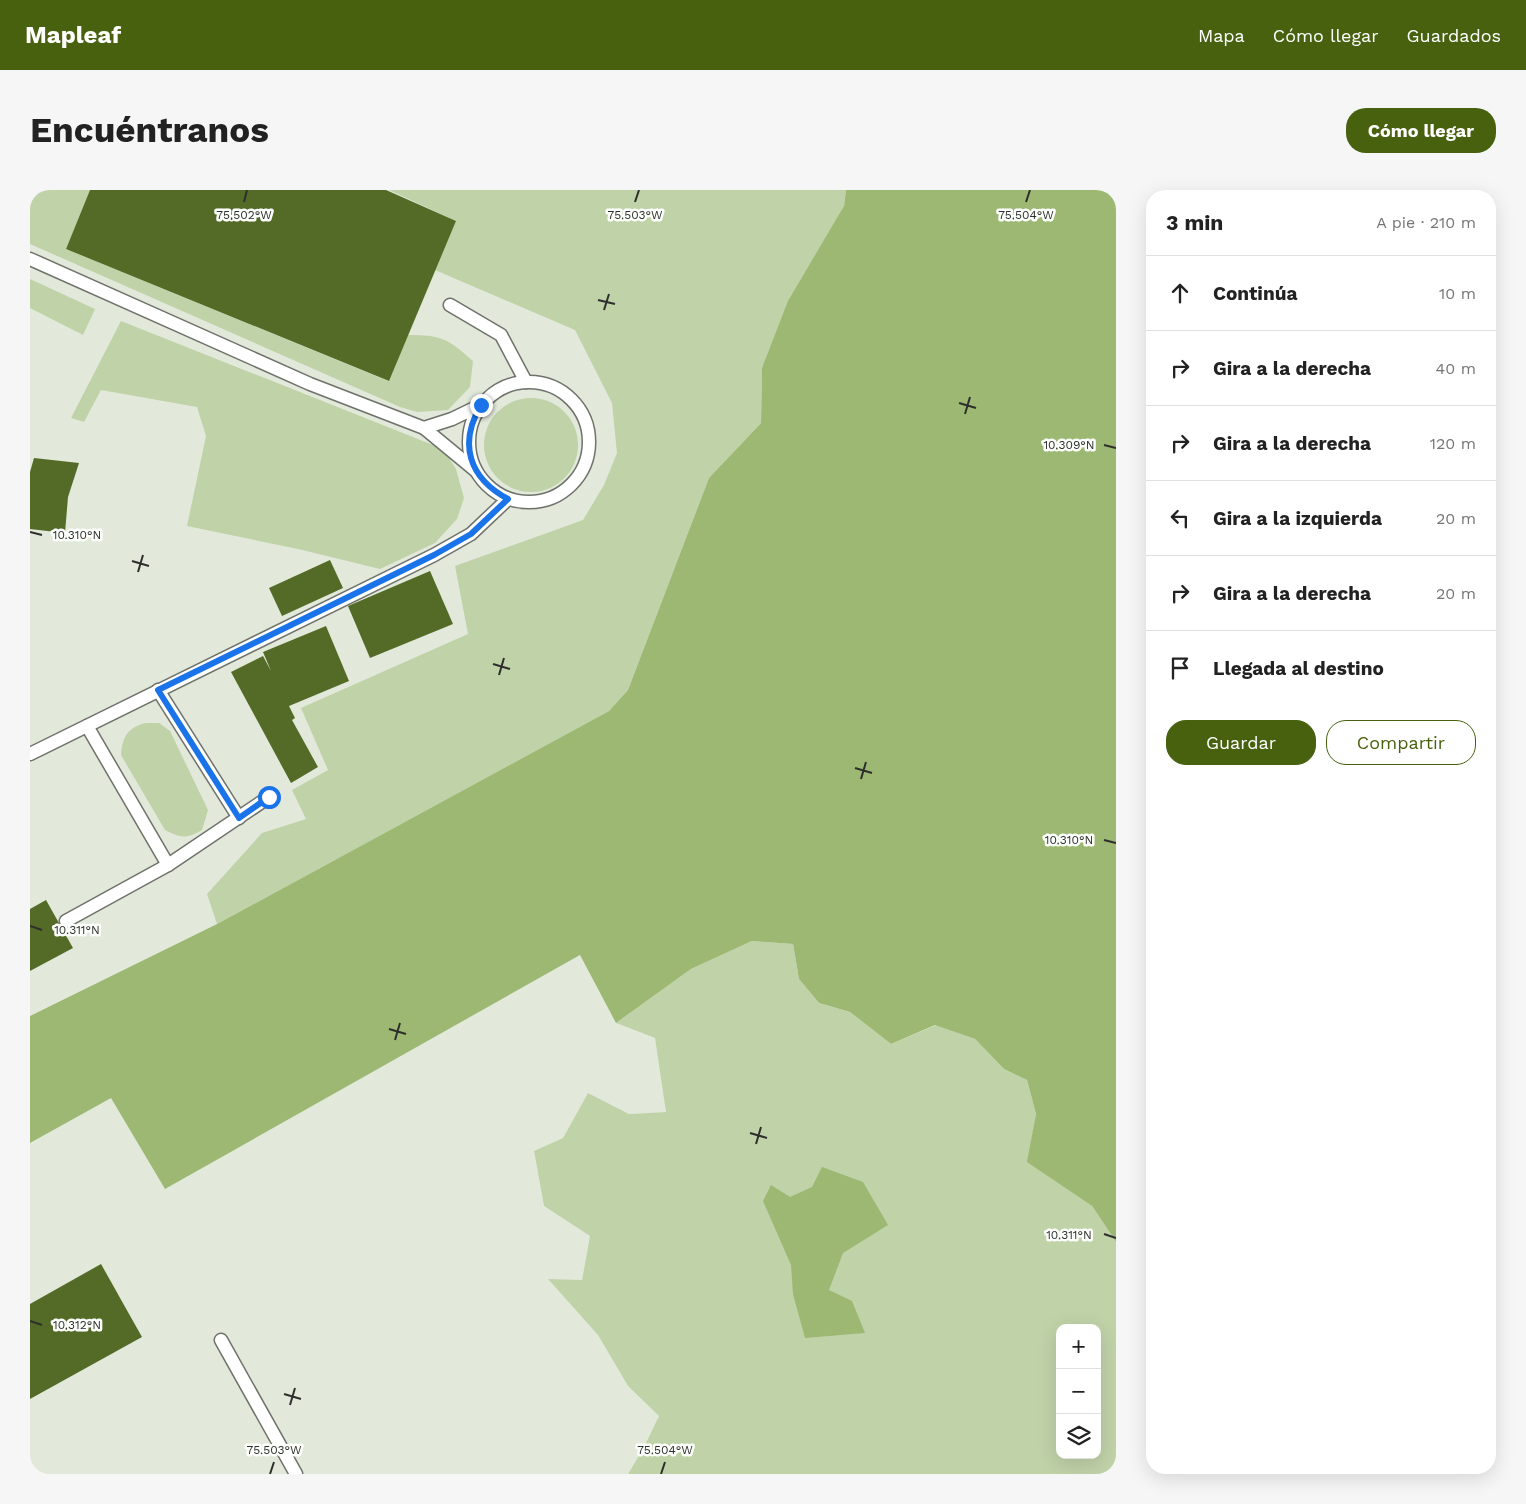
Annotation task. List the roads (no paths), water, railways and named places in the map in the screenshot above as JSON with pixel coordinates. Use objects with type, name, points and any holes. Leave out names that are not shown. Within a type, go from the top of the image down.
[{"type":"lane","points":[[30,259],[310,384],[424,428],[476,470]]},
{"type":"lane","points":[[450,305],[501,335],[526,382]]},
{"type":"lane","points":[[424,428],[452,419],[481,405],[493,394],[508,386],[526,382],[542,383],[558,389],[571,399],[581,412],[588,426],[590,443],[588,459],[581,474],[570,487],[557,496],[541,502],[524,502],[508,499],[495,492],[484,482],[471,458],[470,430],[474,417],[481,405]]},
{"type":"lane","points":[[30,754],[434,555],[471,534],[508,499]]},
{"type":"lane","points":[[158,690],[239,818]]},
{"type":"lane","points":[[87,726],[168,865]]},
{"type":"lane","points":[[66,922],[168,865],[269,797]]},
{"type":"lane","points":[[222,1340],[296,1474]]}]
